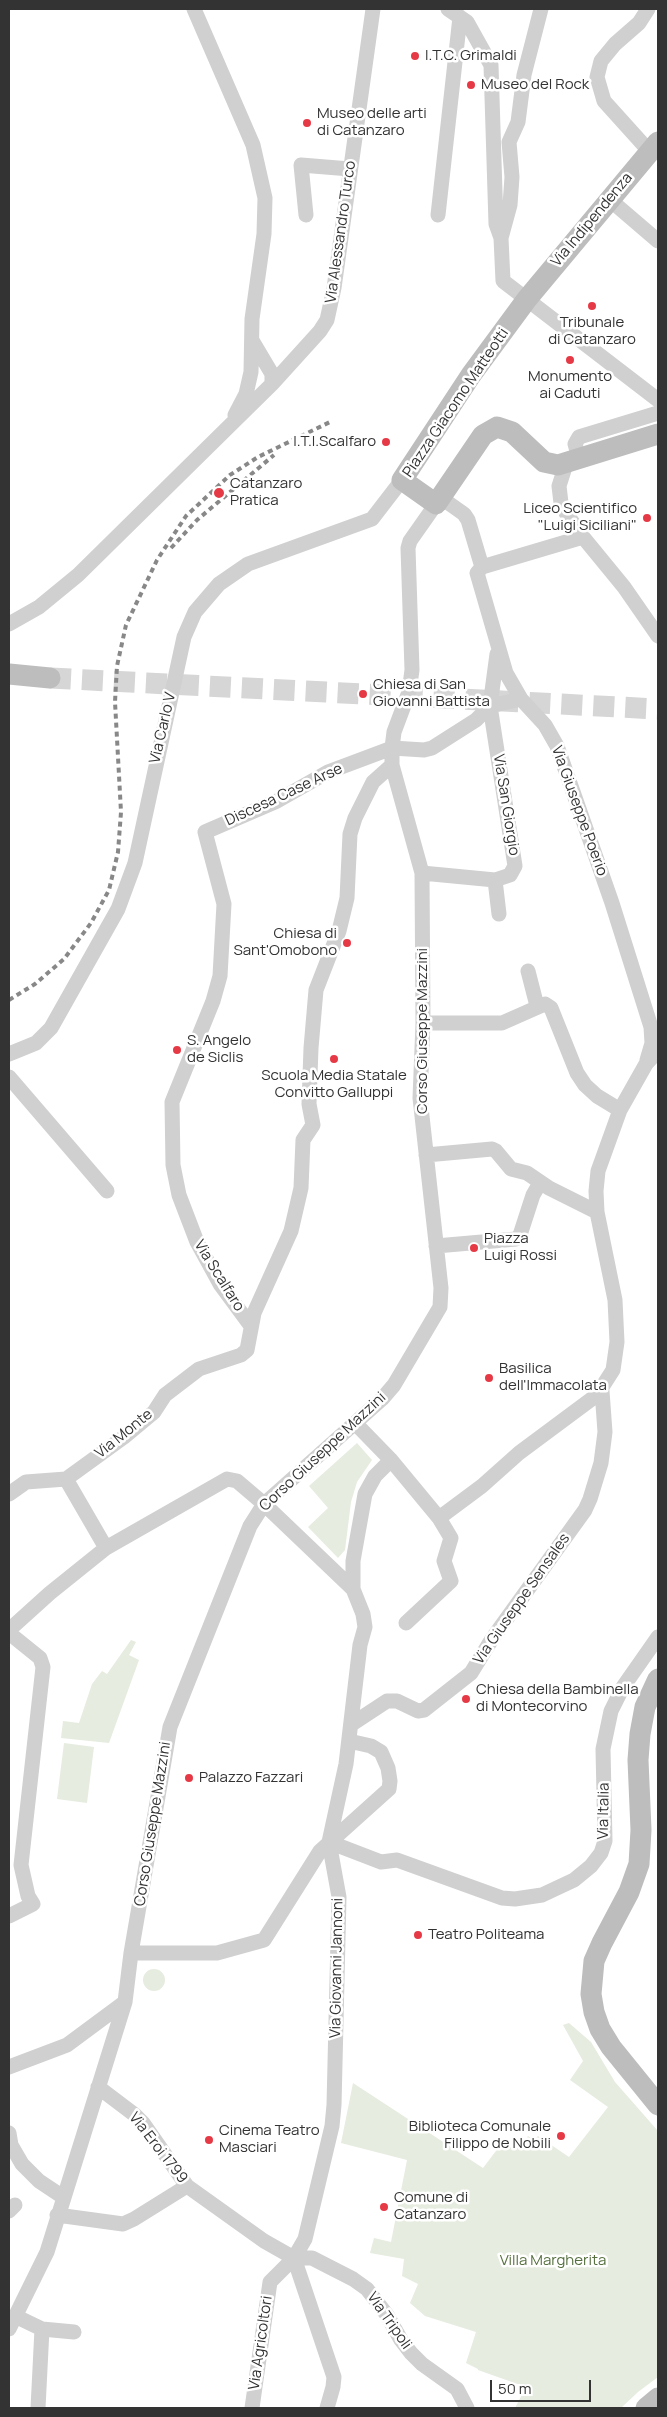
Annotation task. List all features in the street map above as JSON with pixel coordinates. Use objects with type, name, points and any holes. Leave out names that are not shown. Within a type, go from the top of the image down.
[{"type":"street","points":[[194,9],[253,145],[264,198],[264,234],[252,319],[251,372],[246,394],[230,425]]},
{"type":"street","name":"Via Alessandro Turco","points":[[9,624],[40,607],[72,580],[272,384],[328,320],[333,296],[373,9]]},
{"type":"street","points":[[501,238],[510,204],[512,177],[509,142],[518,122],[524,75],[540,9]]},
{"type":"street","points":[[648,9],[639,23],[615,44],[602,61],[597,77],[604,100],[654,147]]},
{"type":"street","points":[[438,215],[454,13],[468,22],[491,65],[496,224],[501,238],[503,281],[658,400]]},
{"type":"street","name":"Via Indipendenza","points":[[527,299],[654,147]]},
{"type":"street","points":[[306,215],[302,165],[350,169]]},
{"type":"street","points":[[609,199],[658,241]]},
{"type":"street","name":"Piazza Giacomo Matteotti","points":[[438,500],[402,480],[471,375],[527,299]]},
{"type":"street","points":[[251,372],[262,382],[272,384],[272,374],[253,342]]},
{"type":"street","points":[[264,359],[277,360],[297,355]]},
{"type":"street","points":[[658,413],[579,437],[575,444],[573,461],[559,486],[562,502],[570,520],[624,586],[658,636]]},
{"type":"street","points":[[438,500],[483,435],[492,429],[507,429],[518,436],[544,462],[558,465],[658,434]]},
{"type":"street","name":"Via Carlo V","points":[[9,1054],[36,1043],[51,1028],[118,909],[134,863],[184,637],[195,612],[219,584],[248,564],[372,519],[402,480]]},
{"type":"street","name":"Via Giuseppe Poerio","points":[[438,500],[464,514],[468,520],[482,567],[477,573],[506,673],[521,699],[545,725],[558,746],[612,903],[651,1027],[652,1043],[646,1064]]},
{"type":"street","name":"Corso Giuseppe Mazzini","points":[[12,2322],[46,2252],[125,2002],[131,1953],[170,1727],[250,1526],[264,1504],[355,1423],[394,1385],[437,1315],[441,1298],[420,1098],[423,1023],[422,873],[392,765],[394,732],[409,692],[412,670],[408,548],[410,540],[438,500]]},
{"type":"street","points":[[482,567],[583,537]]},
{"type":"street","name":"Via San Giorgio","points":[[495,880],[510,875],[516,862],[490,706],[498,647]]},
{"type":"street","points":[[9,674],[50,678]]},
{"type":"street","points":[[392,748],[424,750],[432,748],[476,720],[490,706],[521,699]]},
{"type":"street","name":"Discesa Case Arse","points":[[205,832],[277,801],[324,773],[392,748]]},
{"type":"street","points":[[251,1326],[258,1303],[291,1231],[301,1188],[302,1140],[312,1125],[309,1095],[316,990],[339,931],[347,898],[350,834],[355,818],[373,782],[392,765]]},
{"type":"street","name":"Via Scalfaro","points":[[205,832],[224,904],[217,990],[172,1102],[173,1165],[179,1195],[197,1242],[220,1284],[251,1326],[249,1346],[241,1355]]},
{"type":"street","points":[[422,873],[495,880],[499,914]]},
{"type":"street","points":[[528,971],[537,1006]]},
{"type":"street","points":[[423,1023],[502,1023],[513,1020],[537,1006],[545,1004],[551,1008],[577,1073],[585,1085],[597,1096],[620,1110]]},
{"type":"street","points":[[440,1518],[482,1486],[519,1453],[602,1391],[613,1370],[617,1342],[615,1300],[598,1212],[596,1191],[598,1171],[620,1110],[646,1064],[658,1051]]},
{"type":"street","points":[[9,1078],[107,1191]]},
{"type":"street","points":[[426,1156],[492,1149],[511,1169],[527,1173],[540,1182],[598,1212]]},
{"type":"street","points":[[436,1246],[516,1239],[520,1235],[532,1195],[540,1182]]},
{"type":"street","name":"Via Monte","points":[[9,1494],[26,1482],[66,1478],[124,1437],[154,1412],[165,1395],[199,1369],[241,1355]]},
{"type":"street","name":"Via Giuseppe Sensales","points":[[352,1724],[387,1701],[397,1700],[418,1711],[424,1710],[471,1673],[492,1639],[585,1510],[590,1500],[601,1463],[605,1432],[602,1391]]},
{"type":"street","points":[[355,1423],[391,1460],[440,1518],[451,1538],[444,1561],[451,1578],[450,1583],[406,1623]]},
{"type":"street","points":[[353,1589],[352,1561],[365,1494],[376,1476],[391,1460]]},
{"type":"street","points":[[66,1478],[106,1548]]},
{"type":"street","points":[[9,1916],[33,1904],[28,1896],[21,1866],[43,1664],[40,1658],[9,1632],[50,1593],[106,1548],[222,1480],[232,1479],[264,1504],[353,1589]]},
{"type":"street","name":"Via Giovanni Jannoni","points":[[294,2258],[305,2239],[332,2126],[334,2105],[339,1896],[329,1842],[352,1724],[360,1645],[365,1627],[363,1614],[353,1589]]},
{"type":"street","name":"Via Italia","points":[[329,1842],[381,1862],[397,1860],[502,1898],[515,1900],[534,1897],[554,1891],[574,1880],[591,1866],[601,1852],[605,1841],[603,1749],[609,1716],[623,1688],[658,1637]]},
{"type":"street","points":[[658,1679],[645,1707],[640,1734],[638,1760],[641,1830],[639,1864],[629,1892],[594,1961],[591,1994],[594,2012],[600,2029],[611,2047],[658,2105]]},
{"type":"street","points":[[131,1953],[218,1953],[264,1940],[320,1851],[389,1789],[390,1781],[386,1762],[381,1752],[371,1746],[349,1741]]},
{"type":"street","points":[[335,1814],[348,1824]]},
{"type":"street","points":[[9,2067],[67,2045],[125,2002]]},
{"type":"street","name":"Via Eroi 1799","points":[[98,2087],[143,2123],[187,2186],[264,2241],[294,2258]]},
{"type":"street","points":[[9,2133],[11,2145],[22,2164],[39,2181],[63,2197]]},
{"type":"street","points":[[57,2214],[123,2224],[187,2186]]},
{"type":"street","points":[[294,2258],[334,2377],[334,2387],[327,2408]]},
{"type":"street","name":"Via Agricoltori","points":[[252,2408],[270,2282],[294,2258]]},
{"type":"street","name":"Via Tripoli","points":[[294,2258],[312,2258],[353,2278],[367,2289],[387,2315],[401,2340],[411,2353],[422,2364],[457,2389],[467,2408]]},
{"type":"street","points":[[12,2322],[42,2329],[74,2332]]},
{"type":"street","points":[[38,2408],[42,2329]]},
{"type":"street","points":[[646,2408],[658,2398]]},
{"type":"green space","points":[[357,1443],[372,1460],[357,1482],[351,1502],[345,1550],[338,1558],[308,1527],[328,1508],[309,1486]]},
{"type":"green space","points":[[131,1640],[136,1642],[129,1655],[139,1660],[109,1743],[61,1738],[63,1721],[79,1723],[92,1684],[102,1671],[107,1674]]},
{"type":"green space","points":[[64,1743],[94,1747],[87,1803],[57,1799]]},
{"type":"green space","points":[[154,1969],[162,1972],[165,1980],[162,1988],[154,1991],[146,1988],[143,1980],[146,1972]]},
{"type":"green space","name":"Villa Margherita","points":[[569,2023],[591,2042],[615,2082],[658,2131],[658,2377],[621,2408],[515,2408],[526,2387],[478,2370],[466,2363],[476,2332],[425,2316],[410,2303],[418,2284],[402,2276],[404,2259],[370,2253],[374,2238],[391,2242],[407,2160],[341,2143],[353,2083],[483,2168],[505,2139],[519,2148],[528,2136],[534,2140],[538,2136],[569,2157],[608,2107],[570,2080],[583,2061],[563,2025]]},
{"type":"tunnel","points":[[50,678],[658,709]]},
{"type":"railway","points":[[9,1000],[35,984],[64,959],[91,923],[109,890],[118,852],[121,812],[115,702],[117,666],[126,625],[157,560],[186,516],[230,475],[258,457],[330,422]]},
{"type":"railway","points":[[171,548],[197,520],[274,455]]},
{"type":"place","name":"I.T.C. Grimaldi","points":[[415,56]]},
{"type":"place","name":"Museo del Rock","points":[[471,85]]},
{"type":"place","name":"Museo delle arti di Catanzaro","points":[[307,123]]},
{"type":"place","name":"Tribunale di Catanzaro","points":[[592,306]]},
{"type":"place","name":"Monumento ai Caduti","points":[[570,360]]},
{"type":"place","name":"I.T.I.Scalfaro","points":[[386,442]]},
{"type":"place","name":"Catanzaro Pratica","points":[[219,493]]},
{"type":"place","name":"Liceo Scientifico \"Luigi Siciliani\"","points":[[647,518]]},
{"type":"place","name":"Chiesa di San Giovanni Battista","points":[[363,694]]},
{"type":"place","name":"Chiesa di Sant'Omobono","points":[[347,943]]},
{"type":"place","name":"S. Angelo de Siclis","points":[[177,1050]]},
{"type":"place","name":"Scuola Media Statale Convitto Galluppi","points":[[334,1059]]},
{"type":"place","name":"Piazza Luigi Rossi","points":[[474,1248]]},
{"type":"place","name":"Basilica dell'Immacolata","points":[[489,1378]]},
{"type":"place","name":"Chiesa della Bambinella di Montecorvino","points":[[466,1699]]},
{"type":"place","name":"Palazzo Fazzari","points":[[189,1778]]},
{"type":"place","name":"Teatro Politeama","points":[[418,1935]]},
{"type":"place","name":"Biblioteca Comunale Filippo de Nobili","points":[[561,2136]]},
{"type":"place","name":"Cinema Teatro Masciari","points":[[209,2140]]},
{"type":"place","name":"Comune di Catanzaro","points":[[384,2207]]}]
